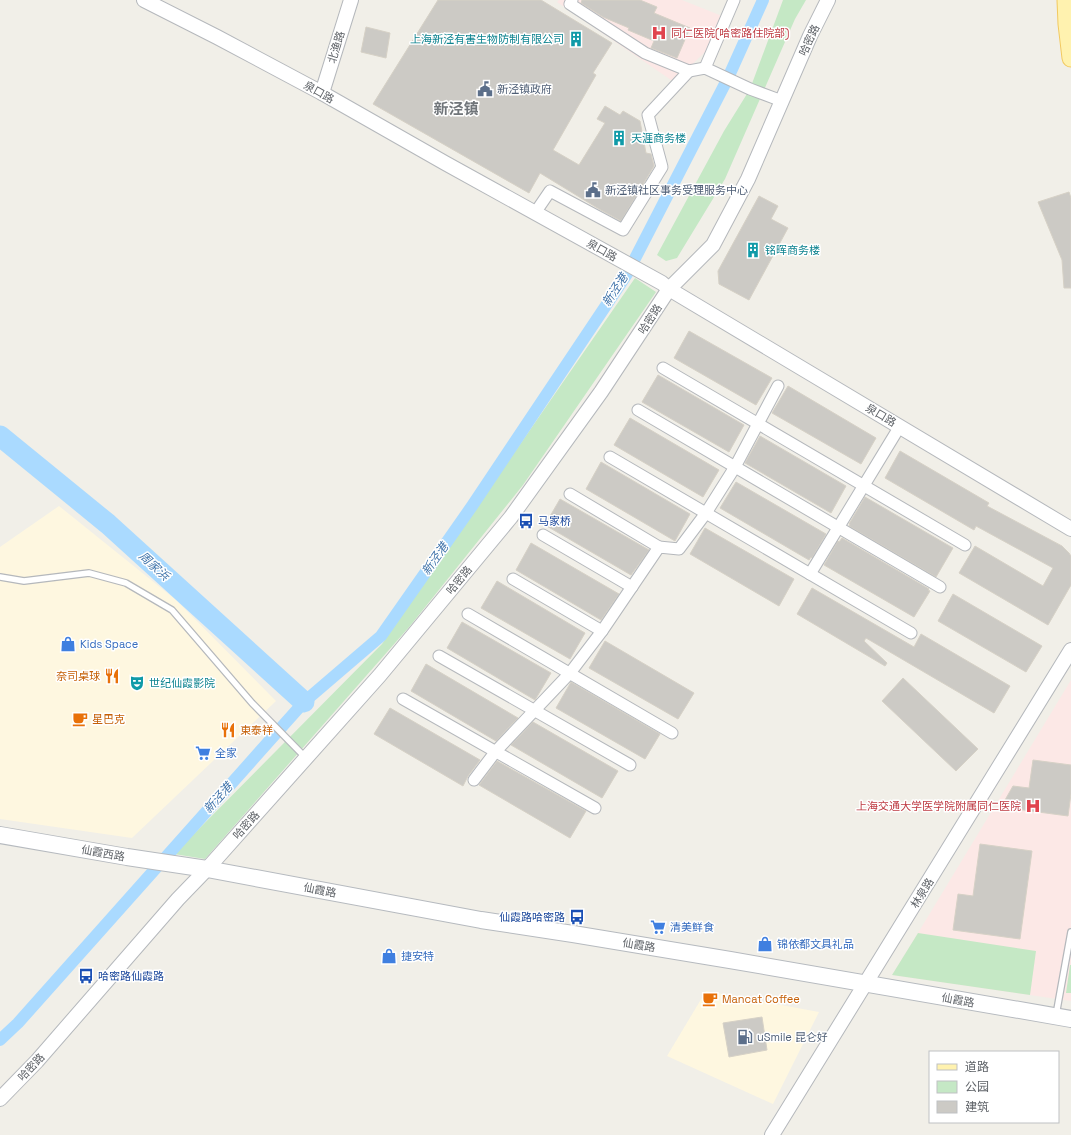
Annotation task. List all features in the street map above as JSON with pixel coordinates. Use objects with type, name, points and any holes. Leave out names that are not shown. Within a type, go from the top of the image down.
[{"type":"main road","points":[[1066,0],[1071,58]]},
{"type":"main road","name":"仙霞西路","points":[[0,835],[207,869]]},
{"type":"main road","name":"仙霞路","points":[[207,869],[481,920],[612,940],[1064,1018]]},
{"type":"street","name":"泉口路","points":[[144,0],[322,93],[665,286],[1071,529]]},
{"type":"street","name":"北渔路","points":[[322,93],[350,0]]},
{"type":"street","points":[[572,0],[570,4],[645,54],[689,71],[705,68],[750,89],[782,101]]},
{"type":"street","points":[[705,68],[734,0]]},
{"type":"street","name":"哈密路","points":[[0,1099],[36,1061],[178,898],[207,869],[380,675],[511,517],[602,392],[665,286],[713,245],[748,179],[810,36],[828,0]]},
{"type":"street","points":[[535,213],[550,191],[624,230],[662,167],[648,115],[689,71]]},
{"type":"street","points":[[663,368],[965,545]]},
{"type":"street","points":[[570,494],[659,547],[679,549],[706,513],[735,467],[778,386]]},
{"type":"street","points":[[638,410],[940,587]]},
{"type":"street","points":[[810,574],[900,426]]},
{"type":"street","points":[[610,456],[911,633]]},
{"type":"street","points":[[543,535],[632,587]]},
{"type":"street","points":[[474,780],[496,751],[570,673],[602,631],[659,547]]},
{"type":"street","points":[[513,578],[602,631]]},
{"type":"street","points":[[468,614],[672,733]]},
{"type":"street","name":"林泉路","points":[[772,1135],[1071,650]]},
{"type":"street","points":[[439,656],[630,765]]},
{"type":"street","points":[[403,699],[595,808]]},
{"type":"lane","points":[[0,577],[24,582],[89,574],[126,583],[172,610],[252,703],[306,758]]},
{"type":"lane","points":[[1064,1018],[1071,932]]},
{"type":"shaded area","name":"同仁医院(哈密路住院部)","points":[[559,0],[682,0],[722,16],[706,51],[674,82],[557,2]]},
{"type":"shaded area","points":[[59,506],[176,600],[276,701],[132,838],[0,819],[0,547]]},
{"type":"shaded area","name":"上海交通大学医学院附属同仁医院","points":[[1071,680],[1071,1001],[892,975],[918,933]]},
{"type":"shaded area","points":[[706,991],[819,1012],[773,1104],[667,1056]]},
{"type":"green space","points":[[783,0],[806,0],[795,19],[725,179],[677,258],[666,261],[657,255],[724,131],[750,89]]},
{"type":"green space","points":[[635,278],[656,292],[523,485],[410,626],[205,859],[174,854],[382,644]]},
{"type":"green space","points":[[918,933],[1036,951],[1030,995],[892,975]]},
{"type":"green space","points":[[1070,965],[1071,993],[1066,993]]},
{"type":"building","name":"新泾镇政府","points":[[438,0],[541,0],[612,43],[593,73],[596,75],[553,150],[579,165],[605,123],[597,119],[605,106],[620,115],[623,111],[640,121],[646,153],[651,154],[654,166],[621,221],[540,173],[529,193],[373,104]]},
{"type":"building","points":[[582,0],[640,0],[657,7],[654,13],[690,28],[677,58],[651,48],[654,41],[603,17],[581,3]]},
{"type":"building","points":[[366,27],[390,33],[386,58],[361,52]]},
{"type":"building","points":[[1069,192],[1071,198],[1071,288],[1064,288],[1062,260],[1038,202]]},
{"type":"building","name":"铭晖商务楼","points":[[759,196],[778,206],[771,219],[788,228],[749,300],[719,284],[718,271]]},
{"type":"building","points":[[689,331],[772,378],[756,405],[674,358]]},
{"type":"building","points":[[658,375],[744,425],[729,452],[642,402]]},
{"type":"building","points":[[788,386],[876,438],[861,464],[772,413]]},
{"type":"building","points":[[630,418],[719,470],[703,497],[614,445]]},
{"type":"building","points":[[760,436],[846,486],[831,513],[745,463]]},
{"type":"building","points":[[900,451],[989,503],[987,506],[1062,546],[1069,553],[1071,556],[1071,585],[1048,625],[959,573],[975,546],[1043,586],[1053,568],[976,526],[974,530],[885,478]]},
{"type":"building","points":[[601,462],[690,514],[675,541],[586,489]]},
{"type":"building","points":[[736,482],[826,534],[812,558],[811,557],[809,560],[720,508]]},
{"type":"building","points":[[865,497],[953,548],[936,577],[849,526]]},
{"type":"building","points":[[560,499],[649,550],[631,575],[545,525]]},
{"type":"building","points":[[705,528],[794,579],[779,606],[690,554]]},
{"type":"building","points":[[842,538],[929,589],[928,590],[930,591],[914,617],[824,565],[838,541],[839,542]]},
{"type":"building","points":[[531,543],[619,594],[601,620],[516,570]]},
{"type":"building","points":[[497,581],[585,633],[570,659],[481,608]]},
{"type":"building","points":[[812,588],[914,647],[921,634],[1010,686],[994,713],[866,638],[864,641],[887,663],[885,666],[797,614]]},
{"type":"building","points":[[953,594],[1042,646],[1026,672],[938,621]]},
{"type":"building","points":[[462,622],[551,673],[535,700],[447,648]]},
{"type":"building","points":[[605,641],[694,693],[678,719],[589,668]]},
{"type":"building","points":[[426,664],[518,718],[496,741],[411,691]]},
{"type":"building","points":[[903,678],[978,749],[956,771],[882,701]]},
{"type":"building","points":[[571,682],[660,734],[645,759],[556,708]]},
{"type":"building","points":[[390,708],[480,760],[468,776],[463,786],[374,734]]},
{"type":"building","points":[[533,722],[618,771],[602,798],[511,745]]},
{"type":"building","points":[[1033,760],[1071,765],[1071,794],[1068,816],[1001,807],[1013,786],[1029,788]]},
{"type":"building","points":[[497,761],[586,811],[570,838],[479,785]]},
{"type":"building","points":[[980,844],[1032,851],[1020,939],[953,930],[958,894],[973,896]]},
{"type":"building","name":"uSmile 昆仑好","points":[[762,1017],[767,1050],[729,1057],[723,1023]]},
{"type":"waterway","name":"新泾港","points":[[0,1040],[18,1023],[304,702],[381,636],[472,506],[627,274],[728,78],[763,0]]},
{"type":"waterway","name":"周家浜","points":[[0,436],[108,524],[304,702]]},
{"type":"place","name":"同仁医院(哈密路住院部)","points":[[659,33]]},
{"type":"place","name":"上海新泾有害生物防制有限公司","points":[[576,39]]},
{"type":"place","name":"新泾镇政府","points":[[485,89]]},
{"type":"place","name":"天涯商务楼","points":[[619,138]]},
{"type":"place","name":"新泾镇社区事务受理服务中心","points":[[593,190]]},
{"type":"place","name":"铭晖商务楼","points":[[753,250]]},
{"type":"place","name":"马家桥","points":[[526,521]]},
{"type":"place","name":"Kids Space","points":[[68,644]]},
{"type":"place","name":"奈司桌球","points":[[112,676]]},
{"type":"place","name":"世纪仙霞影院","points":[[137,683]]},
{"type":"place","name":"星巴克","points":[[80,719]]},
{"type":"place","name":"東泰祥","points":[[228,730]]},
{"type":"place","name":"全家","points":[[203,753]]},
{"type":"place","name":"上海交通大学医学院附属同仁医院","points":[[1033,806]]},
{"type":"place","name":"仙霞路哈密路","points":[[577,917]]},
{"type":"place","name":"清美鲜食","points":[[658,927]]},
{"type":"place","name":"锦依都文具礼品","points":[[765,944]]},
{"type":"place","name":"捷安特","points":[[389,956]]},
{"type":"place","name":"哈密路仙霞路","points":[[86,976]]},
{"type":"place","name":"Mancat Coffee","points":[[710,999]]},
{"type":"place","name":"uSmile 昆仑好","points":[[745,1037]]},
{"type":"district","name":"新泾镇","points":[[456,108]]}]
